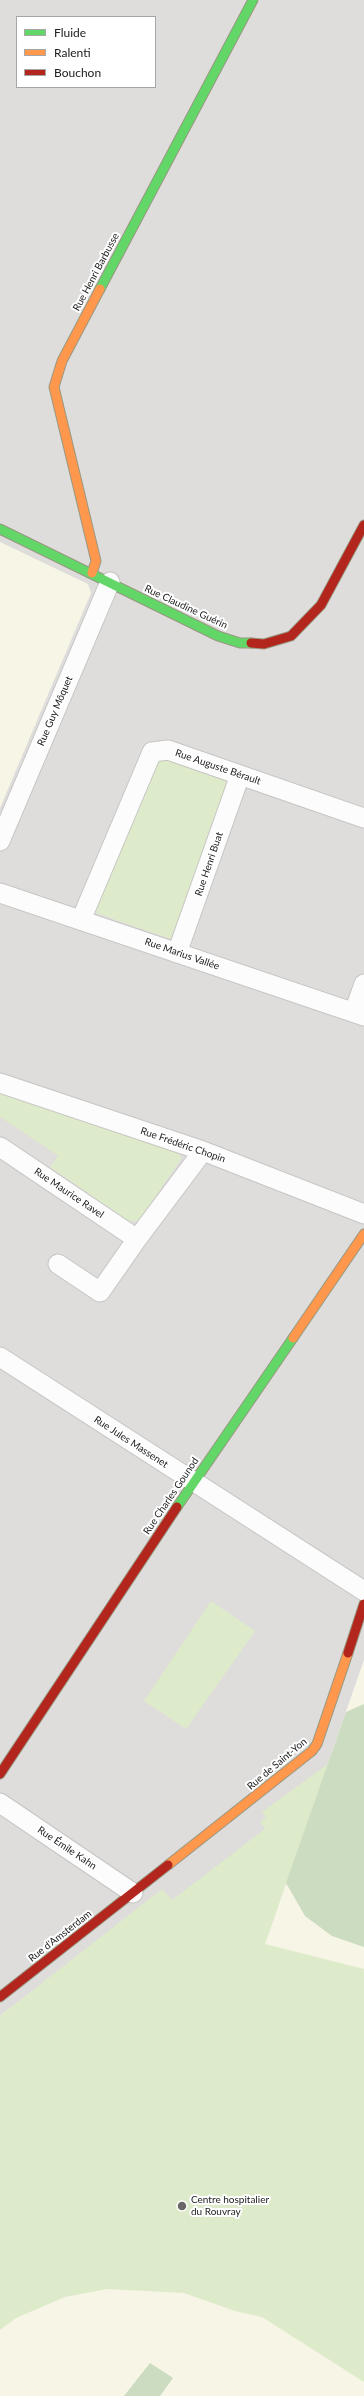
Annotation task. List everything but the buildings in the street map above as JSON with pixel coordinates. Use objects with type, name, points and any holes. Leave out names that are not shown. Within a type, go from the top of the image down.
[{"type":"street","name":"Rue Henri Barbusse","points":[[92,573],[96,560],[54,387],[62,361],[253,0]]},
{"type":"street","name":"Rue Claudine Guérin","points":[[0,529],[218,636],[240,643],[264,644],[291,636],[321,605],[364,525]]},
{"type":"street","name":"Rue Guy Môquet","points":[[0,841],[110,582]]},
{"type":"street","name":"Rue Auguste Bérault","points":[[81,920],[152,752],[168,750],[364,818]]},
{"type":"street","name":"Rue Henri Buat","points":[[177,952],[240,775]]},
{"type":"street","name":"Rue Marius Vallée","points":[[0,893],[359,1014]]},
{"type":"street","points":[[359,1014],[364,984]]},
{"type":"street","name":"Rue Frédéric Chopin","points":[[0,1083],[203,1151],[364,1214]]},
{"type":"street","name":"Rue Maurice Ravel","points":[[0,1147],[137,1238]]},
{"type":"street","points":[[58,1264],[100,1292],[137,1238],[203,1151]]},
{"type":"street","name":"Rue Charles Gounod","points":[[0,1774],[193,1483],[364,1234]]},
{"type":"street","name":"Rue Jules Massenet","points":[[0,1357],[193,1483],[364,1591]]},
{"type":"street","name":"Rue de Saint-Yon","points":[[133,1892],[312,1751],[317,1744],[364,1604]]},
{"type":"street","name":"Rue Émile Kahn","points":[[0,1803],[133,1892]]},
{"type":"street","name":"Rue d'Amsterdam","points":[[0,1997],[133,1892]]},
{"type":"shaded area","points":[[0,0],[364,0],[364,1661],[265,1944],[146,1903],[0,2016]]},
{"type":"shaded area","points":[[0,542],[88,584],[91,593],[0,808]]},
{"type":"shaded area","points":[[0,1117],[58,1156],[50,1167],[0,1133]]},
{"type":"shaded area","name":"Centre hospitalier du Rouvray","points":[[364,1660],[364,2396],[0,2396],[0,2016],[265,1944]]},
{"type":"green space","points":[[165,755],[231,780],[174,940],[93,912],[156,759]]},
{"type":"green space","points":[[0,1092],[179,1152],[181,1159],[140,1219],[138,1221],[129,1221],[50,1167],[58,1156],[0,1117]]},
{"type":"green space","points":[[211,1601],[255,1631],[186,1729],[144,1701]]},
{"type":"green space","points":[[364,1704],[364,1947],[332,1936],[305,1916],[286,1883],[346,1712]]},
{"type":"green space","name":"Centre hospitalier du Rouvray","points":[[328,1764],[265,1944],[364,1969],[364,2382],[262,2317],[235,2311],[184,2293],[107,2289],[65,2297],[16,2318],[0,2330],[0,2016],[162,1889],[172,1900],[265,1829],[260,1822],[266,1817],[262,1812]]},
{"type":"green space","points":[[150,2363],[173,2378],[160,2396],[124,2396]]},
{"type":"traffic: fast","points":[[100,289],[253,0]]},
{"type":"traffic: fast","points":[[0,529],[218,636],[240,643],[251,643]]},
{"type":"traffic: fast","points":[[177,1507],[293,1338]]},
{"type":"traffic: slow","points":[[92,573],[96,561],[54,387],[62,361],[100,289]]},
{"type":"traffic: slow","points":[[293,1338],[364,1234]]},
{"type":"traffic: slow","points":[[168,1865],[312,1751],[317,1744],[348,1653]]},
{"type":"traffic: jam","points":[[251,643],[264,644],[291,636],[321,605],[364,525]]},
{"type":"traffic: jam","points":[[0,1774],[177,1507]]},
{"type":"traffic: jam","points":[[348,1653],[364,1604]]},
{"type":"traffic: jam","points":[[0,1997],[168,1865]]},
{"type":"place","name":"Centre hospitalier du Rouvray","points":[[182,2206]]}]
